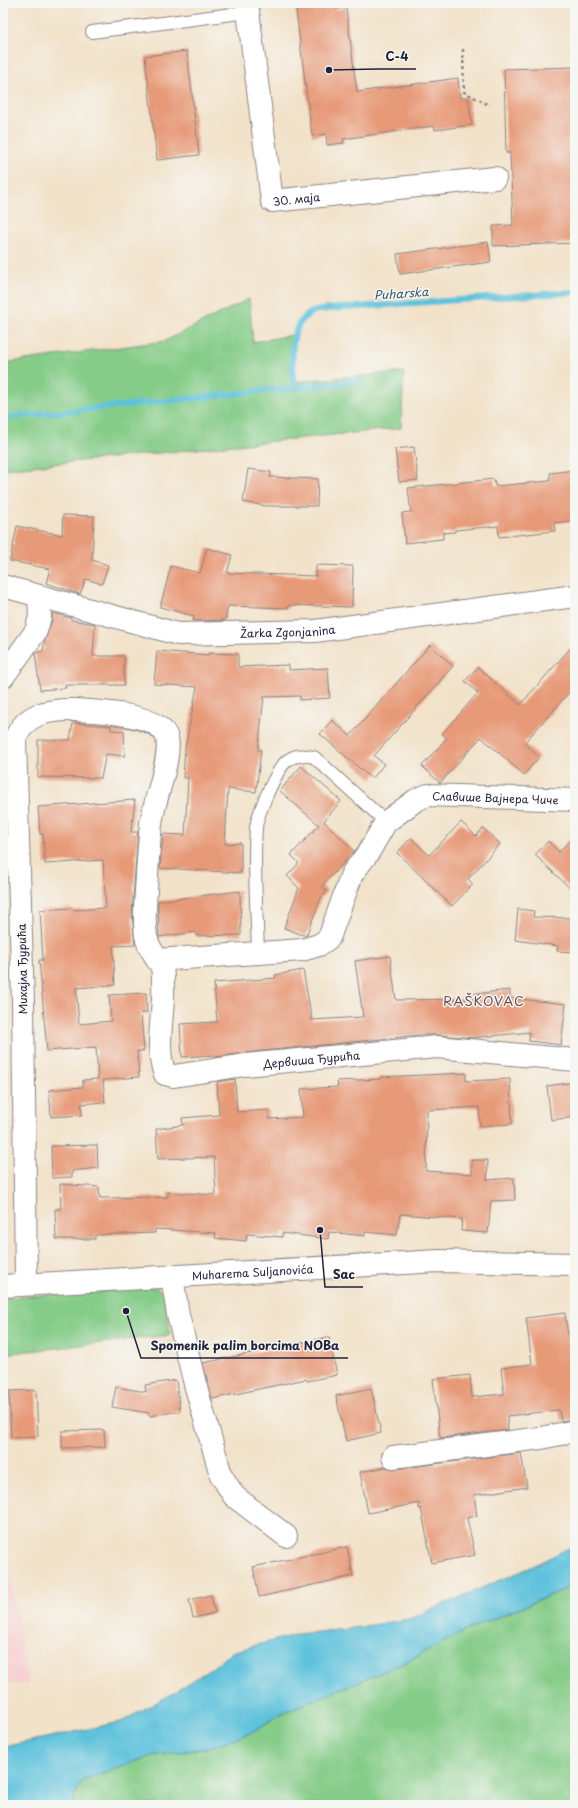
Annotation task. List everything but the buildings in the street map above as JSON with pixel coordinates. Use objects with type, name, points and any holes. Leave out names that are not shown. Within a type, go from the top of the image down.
[{"type":"street","name":"30. маја","points":[[248,7],[272,202],[495,178]]},
{"type":"street","name":"Žarka Zgonjanina","points":[[3,586],[178,634],[315,631],[575,596]]},
{"type":"street","points":[[3,677],[36,631],[40,617],[39,596]]},
{"type":"street","name":"Михајла Ђурића","points":[[26,1284],[23,1002],[15,739],[24,723],[39,714],[58,710],[87,711]]},
{"type":"street","name":"Дервиша Ђурића","points":[[87,711],[129,716],[156,724],[167,738],[167,752],[151,823],[144,915],[149,947],[162,968],[163,984],[160,1051],[162,1067],[165,1074],[174,1076],[245,1064],[437,1047],[575,1060]]},
{"type":"street","name":"Славише Вајнера Чиче","points":[[258,953],[302,950],[319,945],[329,938],[352,874],[368,854],[386,822],[416,800],[428,795],[575,800]]},
{"type":"street","points":[[157,960],[258,953]]},
{"type":"street","name":"Muharema Suljanovića","points":[[3,1286],[439,1261],[575,1264]]},
{"type":"street","points":[[172,1276],[179,1322],[221,1475],[234,1496],[286,1536]]},
{"type":"street","points":[[393,1456],[541,1438],[575,1431]]},
{"type":"lane","points":[[92,32],[248,7]]},
{"type":"lane","points":[[258,953],[256,826],[280,768],[288,759],[300,754],[314,757],[386,822]]},
{"type":"path","points":[[463,49],[464,92],[489,105]]},
{"type":"shaded area","points":[[3,1540],[29,1684],[3,1684]]},
{"type":"green space","points":[[249,299],[253,342],[292,335],[291,382],[404,372],[401,428],[3,469],[3,363],[165,341]]},
{"type":"green space","points":[[156,1287],[165,1295],[170,1335],[3,1354],[3,1298]]},
{"type":"green space","points":[[575,1585],[575,1805],[73,1805],[76,1792],[83,1780],[151,1756],[208,1748],[250,1733],[284,1712],[402,1664],[469,1629]]},
{"type":"water","points":[[575,1545],[575,1585],[469,1629],[402,1664],[284,1712],[250,1733],[208,1748],[151,1756],[83,1780],[76,1792],[73,1805],[3,1805],[3,1747],[121,1722],[170,1695],[209,1670],[232,1652],[298,1634],[347,1629],[409,1619],[529,1568]]},
{"type":"waterway","name":"Puharska","points":[[294,388],[292,358],[294,337],[302,320],[314,311],[575,292]]},
{"type":"waterway","points":[[3,418],[359,381]]},
{"type":"place","name":"C-4","points":[[329,70]]},
{"type":"place","name":"Sac","points":[[320,1230]]},
{"type":"place","name":"Spomenik palim borcima NOBa","points":[[126,1311]]},
{"type":"district","name":"RAŠKOVAC","points":[[484,1000]]}]
